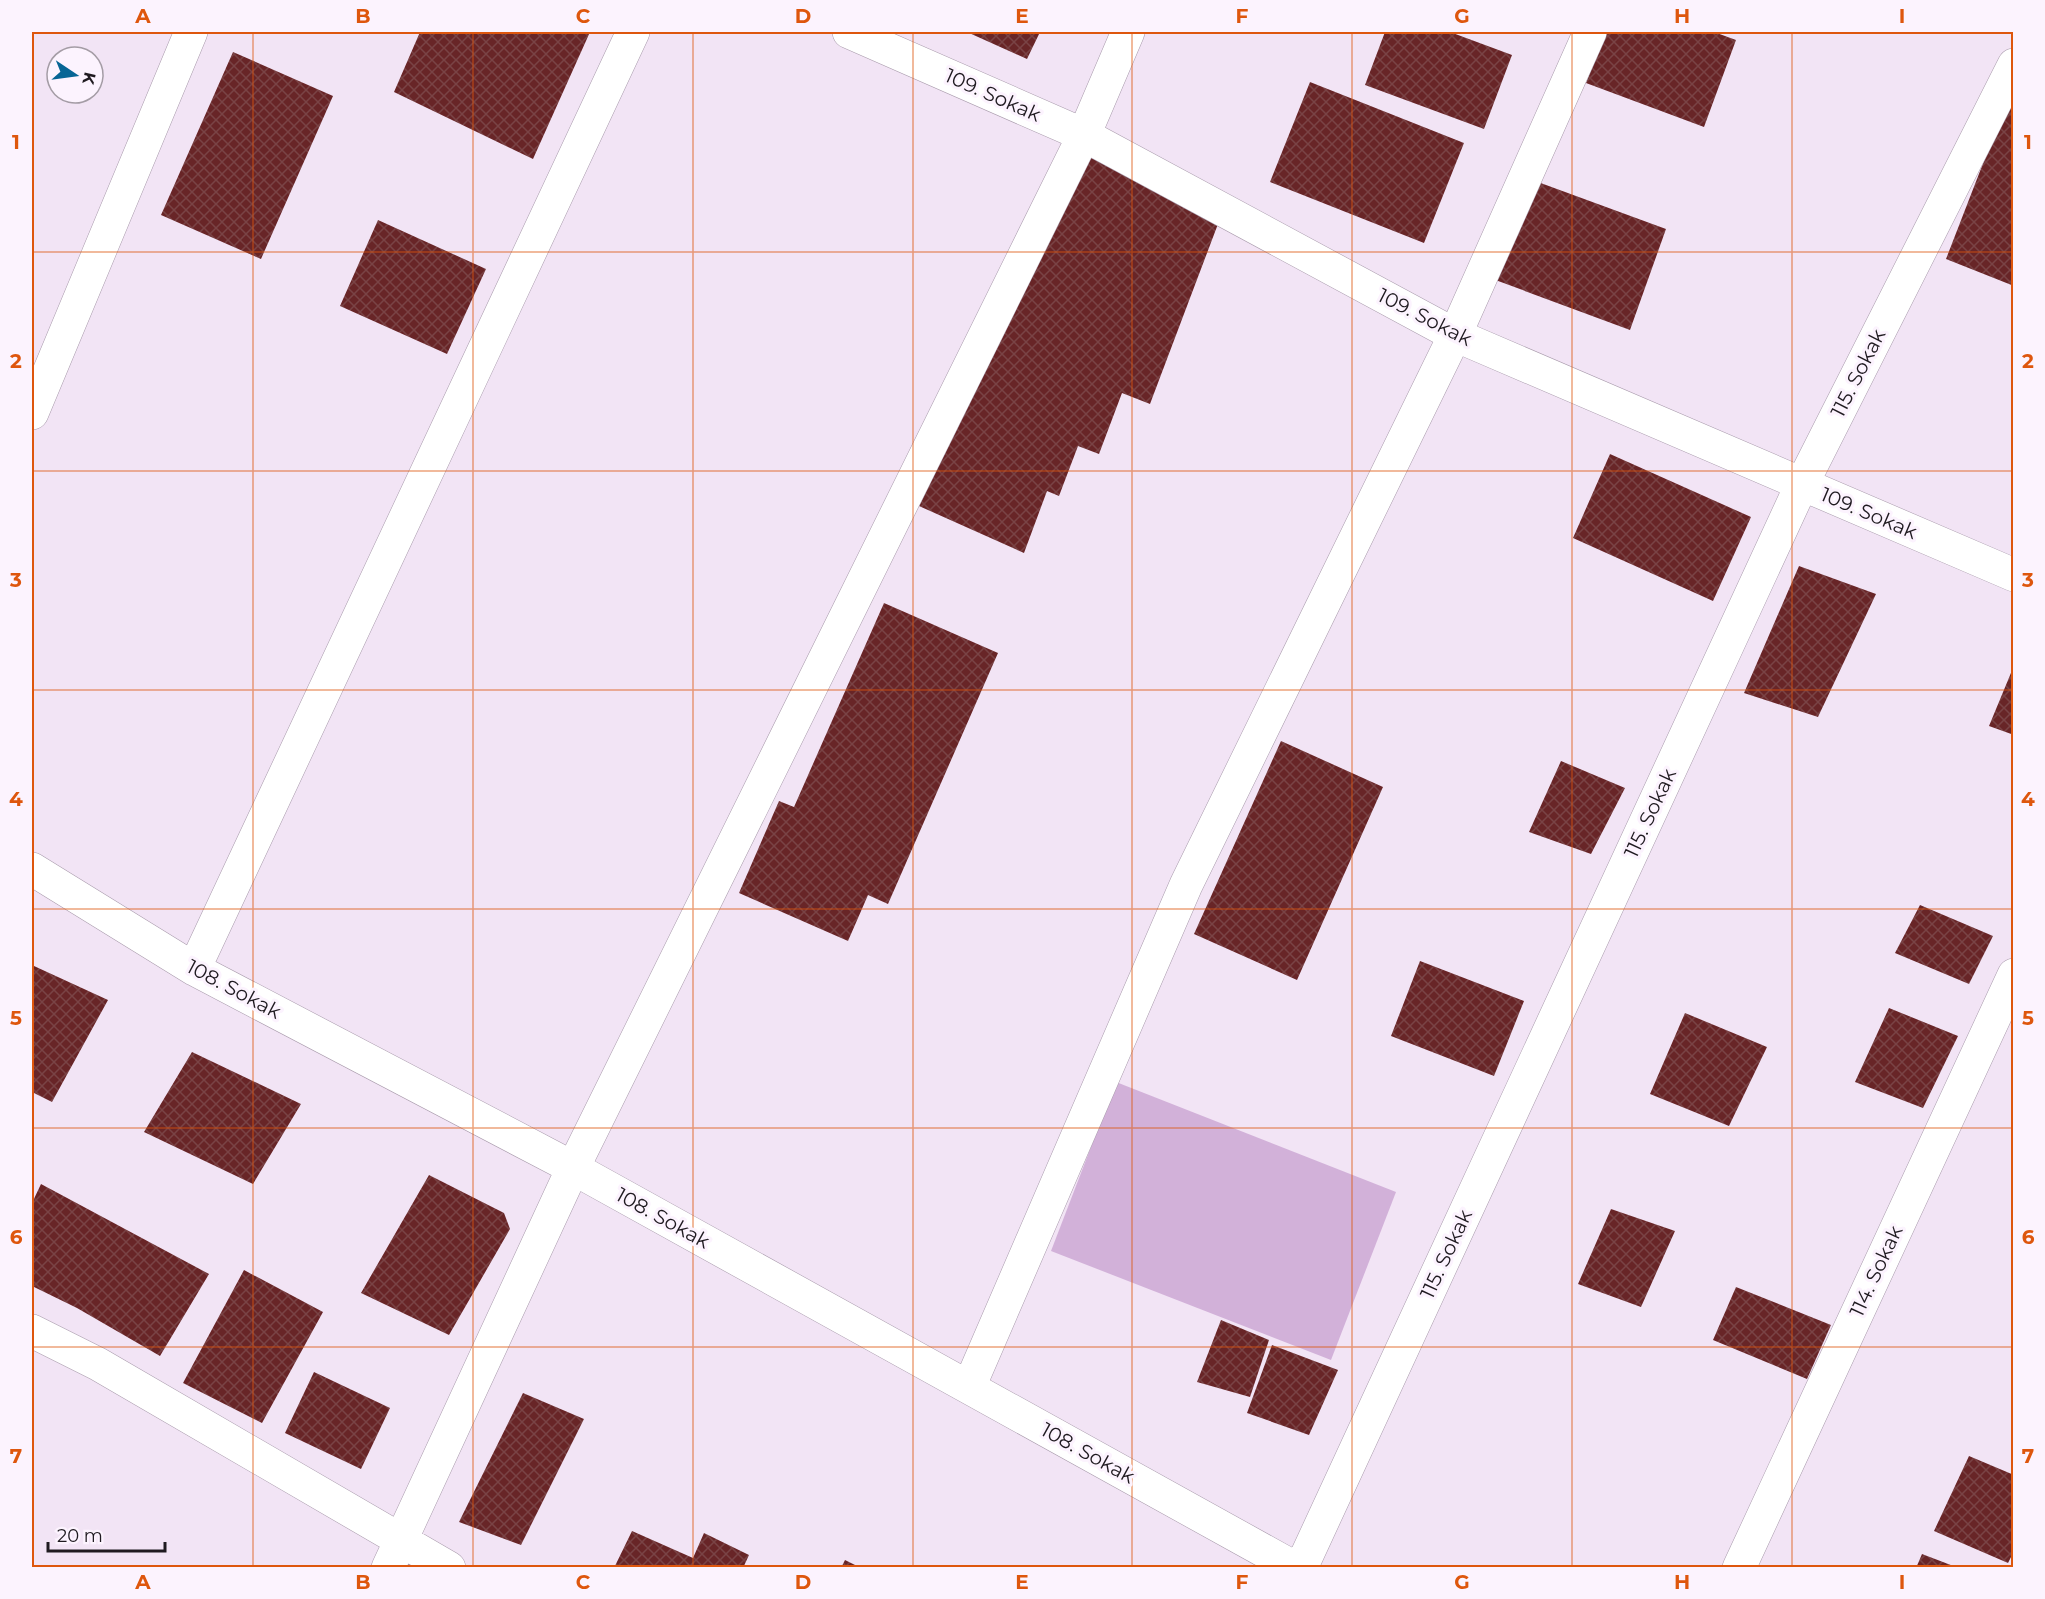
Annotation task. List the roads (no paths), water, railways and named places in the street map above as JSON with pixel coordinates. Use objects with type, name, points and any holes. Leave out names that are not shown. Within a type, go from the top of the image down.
[{"type":"street","points":[[32,413],[191,32]]},
{"type":"street","points":[[194,969],[633,32]]},
{"type":"street","name":"109. Sokak","points":[[849,32],[1084,135],[1455,335],[2013,575]]},
{"type":"street","points":[[394,1554],[573,1168],[1084,135],[1128,32]]},
{"type":"street","points":[[969,1387],[1186,885],[1455,335],[1590,32]]},
{"type":"street","name":"115. Sokak","points":[[1301,1568],[1802,484],[2013,65]]},
{"type":"street","name":"108. Sokak","points":[[32,868],[194,969],[573,1168],[1295,1568]]},
{"type":"street","name":"114. Sokak","points":[[1740,1568],[2013,975]]},
{"type":"street","points":[[32,1331],[98,1364],[394,1554],[449,1568]]}]
